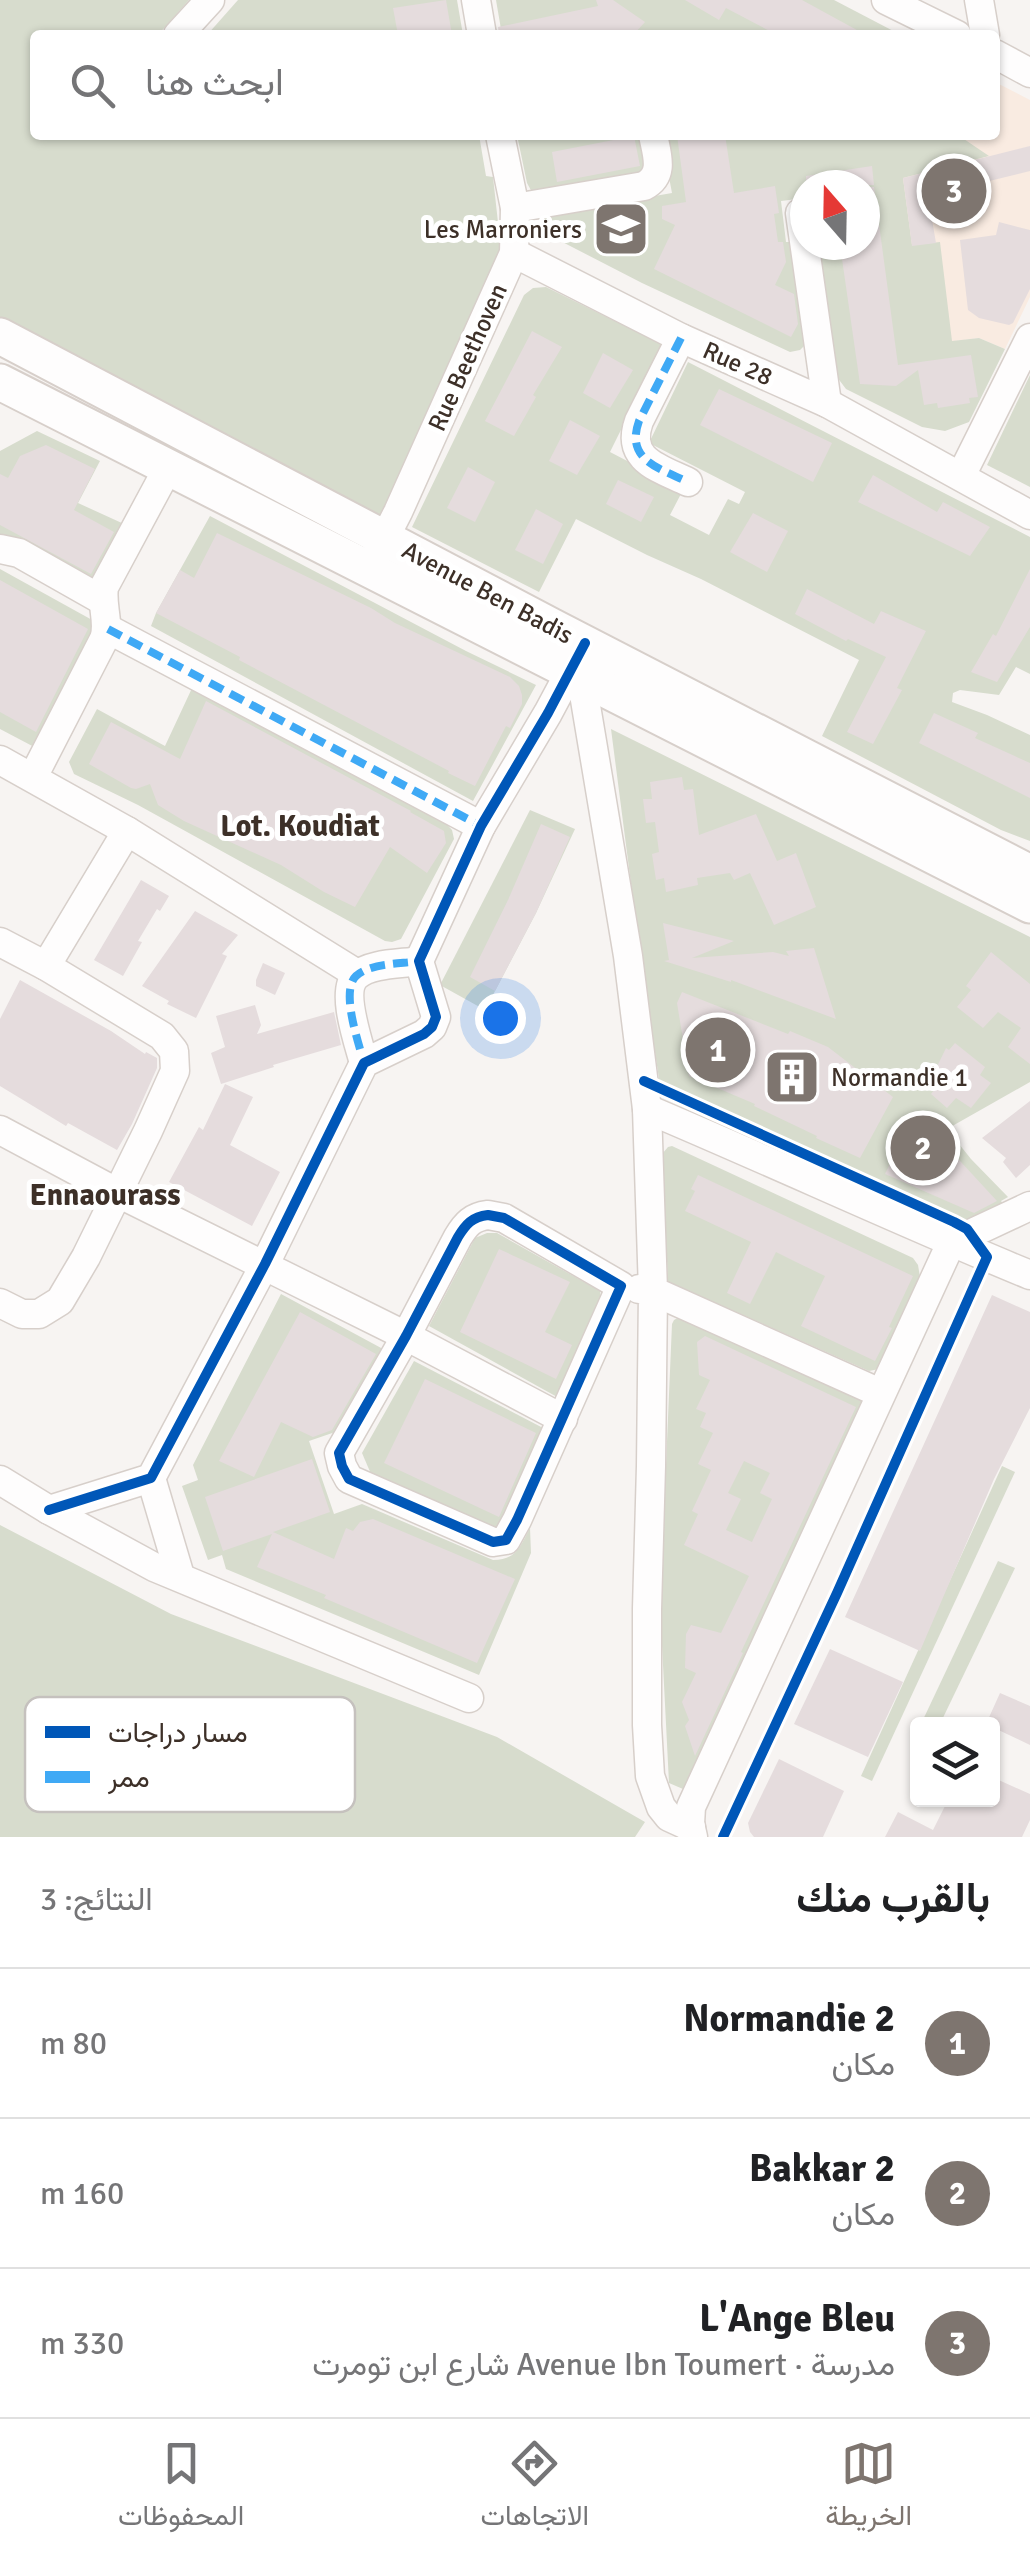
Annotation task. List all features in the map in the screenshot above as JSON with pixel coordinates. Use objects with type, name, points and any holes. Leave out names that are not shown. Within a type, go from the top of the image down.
[{"type":"main road","name":"Avenue Ben Badis","points":[[0,336],[377,553],[578,657],[1030,905]]},
{"type":"main road","name":"Avenue Ben Badis","points":[[0,382],[169,466],[377,553]]},
{"type":"main road","name":"Avenue Ben Badis","points":[[578,657],[1030,873]]},
{"type":"street","points":[[183,30],[210,0]]},
{"type":"street","points":[[476,0],[481,30]]},
{"type":"street","points":[[890,2],[922,0]]},
{"type":"street","points":[[979,0],[984,30]]},
{"type":"street","points":[[890,2],[947,30]]},
{"type":"street","points":[[1000,57],[1030,73]]},
{"type":"street","name":"Rue Beethoven","points":[[377,553],[514,253],[515,208],[501,140]]},
{"type":"street","points":[[515,208],[644,186],[654,181],[659,171],[654,140]]},
{"type":"street","name":"Rue 28","points":[[514,253],[681,338],[827,404],[1030,515]]},
{"type":"street","points":[[807,260],[827,404]]},
{"type":"street","points":[[681,338],[639,421],[635,447],[656,467],[688,482]]},
{"type":"street","points":[[960,476],[1030,338]]},
{"type":"street","points":[[33,778],[108,628],[102,600],[104,587],[169,466]]},
{"type":"street","points":[[0,549],[19,554],[102,600]]},
{"type":"street","points":[[108,628],[481,826]]},
{"type":"street","points":[[180,1576],[151,1478],[265,1264],[364,1063],[432,1027],[436,1017],[419,961],[481,826],[578,657]]},
{"type":"street","points":[[578,657],[628,956],[647,1109],[653,1291],[647,1609],[650,1776],[661,1806],[692,1832]]},
{"type":"street","points":[[0,760],[127,831],[357,974]]},
{"type":"street","points":[[46,966],[127,831]]},
{"type":"street","points":[[0,942],[162,1036],[174,1051],[175,1071],[118,1193],[60,1302],[39,1314],[22,1314],[0,1303]]},
{"type":"street","points":[[364,1063],[349,1002],[351,984],[357,974],[374,967],[419,961]]},
{"type":"street","points":[[647,1109],[1030,1275]]},
{"type":"street","points":[[0,1130],[563,1419]]},
{"type":"street","points":[[692,1832],[691,1807],[951,1243],[1030,1206]]},
{"type":"street","points":[[620,1286],[506,1540],[493,1542],[349,1479],[339,1452],[458,1237],[476,1217],[488,1215],[504,1218],[620,1286],[653,1291],[880,1393]]},
{"type":"street","points":[[48,1510],[151,1478]]},
{"type":"street","points":[[0,1480],[154,1567],[468,1698]]},
{"type":"shaded area","points":[[1000,85],[1030,100],[1030,297],[1005,349],[979,338],[899,348],[880,209],[880,170],[875,170],[873,158],[940,140],[1000,140]]},
{"type":"green space","points":[[0,0],[189,0],[162,30],[30,30],[30,140],[480,140],[486,176],[493,177],[501,250],[382,516],[0,323]]},
{"type":"green space","points":[[238,0],[457,0],[462,30],[211,30]]},
{"type":"green space","points":[[496,0],[834,0],[891,30],[501,30]]},
{"type":"green space","points":[[518,140],[643,140],[649,173],[533,194]]},
{"type":"green space","points":[[662,140],[965,140],[989,156],[903,178],[912,245],[940,242],[952,341],[979,338],[1005,349],[969,422],[945,431],[922,427],[846,389],[837,377],[819,260],[880,260],[880,170],[790,170],[790,200],[781,201],[790,260],[795,260],[805,345],[790,352],[541,231],[539,223],[546,215],[672,193]]},
{"type":"green space","points":[[546,287],[663,345],[610,452],[683,490],[670,515],[709,535],[728,499],[739,504],[745,492],[649,443],[688,362],[1030,537],[1030,674],[1016,667],[999,695],[960,690],[953,693],[952,702],[1030,735],[1030,841],[1001,830],[822,736],[859,660],[701,579],[576,519],[539,592],[412,527],[524,295],[533,288]]},
{"type":"green space","points":[[1030,375],[1030,487],[987,465]]},
{"type":"green space","points":[[37,431],[100,461],[78,503],[124,524],[94,586],[0,535],[0,451]]},
{"type":"green space","points":[[210,516],[536,685],[473,801],[151,626]]},
{"type":"green space","points":[[0,569],[103,626],[38,749],[0,729]]},
{"type":"green space","points":[[193,686],[442,819],[452,830],[454,839],[401,939],[385,941],[74,774],[69,762],[97,709],[165,746]]},
{"type":"green space","points":[[611,729],[1030,937],[1030,1082],[947,1129],[1008,1197],[1001,1201],[1005,1206],[951,1228],[662,1098]]},
{"type":"green space","points":[[530,810],[575,829],[485,1010],[440,985]]},
{"type":"green space","points":[[672,1146],[913,1258],[920,1277],[879,1369],[869,1371],[668,1282],[662,1154]]},
{"type":"green space","points":[[497,1233],[600,1291],[601,1300],[559,1398],[429,1326],[475,1238]]},
{"type":"green space","points":[[281,1294],[383,1349],[341,1430],[309,1441],[334,1514],[362,1504],[493,1560],[512,1555],[530,1528],[531,1553],[479,1675],[226,1569],[222,1555],[208,1560],[182,1486],[198,1480],[193,1465]]},
{"type":"green space","points":[[683,1315],[865,1401],[683,1789],[669,1783],[660,1606],[672,1324]]},
{"type":"green space","points":[[414,1361],[549,1433],[497,1529],[371,1474],[362,1453]]},
{"type":"green space","points":[[1002,1466],[1015,1472],[872,1781],[861,1776]]},
{"type":"green space","points":[[0,1525],[171,1614],[497,1737],[645,1822],[635,1837],[0,1837]]},
{"type":"green space","points":[[998,1561],[1015,1568],[943,1717],[924,1717]]},
{"type":"building","points":[[446,0],[451,30],[397,30],[393,8]]},
{"type":"building","points":[[596,0],[613,0],[645,22],[638,30],[498,30],[498,27],[598,6]]},
{"type":"building","points":[[685,0],[802,0],[857,30],[768,30],[726,8],[719,20]]},
{"type":"building","points":[[614,140],[635,140],[640,166],[557,182],[552,152]]},
{"type":"building","points":[[678,140],[726,140],[734,193],[775,186],[778,242],[783,242],[786,262],[775,285],[794,294],[798,324],[791,337],[654,269],[675,225],[662,219],[662,206],[686,202]]},
{"type":"building","points":[[1030,146],[1030,171],[928,196],[936,243],[912,246],[903,178]]},
{"type":"building","points":[[999,222],[1030,230],[1030,289],[1009,325],[979,318],[968,310],[960,240],[996,235]]},
{"type":"building","points":[[880,232],[898,365],[971,355],[978,397],[969,398],[970,403],[938,408],[937,403],[924,405],[918,370],[896,386],[860,384],[842,260],[880,260]]},
{"type":"building","points":[[532,331],[562,347],[514,436],[485,421]]},
{"type":"building","points":[[603,353],[633,370],[610,408],[583,393]]},
{"type":"building","points":[[719,389],[832,443],[813,482],[700,425]]},
{"type":"building","points":[[570,420],[600,436],[577,475],[549,461]]},
{"type":"building","points":[[46,445],[95,469],[74,510],[114,532],[91,574],[0,525],[0,474],[8,478],[20,456]]},
{"type":"building","points":[[468,467],[495,482],[475,522],[447,508]]},
{"type":"building","points":[[873,475],[937,512],[943,502],[990,527],[970,556],[858,502]]},
{"type":"building","points":[[618,480],[654,497],[641,522],[606,504]]},
{"type":"building","points":[[536,509],[563,524],[543,564],[515,550]]},
{"type":"building","points":[[753,513],[788,531],[767,572],[730,552]]},
{"type":"building","points":[[217,533],[510,677],[519,686],[522,704],[475,786],[156,613],[180,570],[194,578]]},
{"type":"building","points":[[1030,569],[1030,627],[997,682],[971,672],[993,634],[996,636]]},
{"type":"building","points":[[0,580],[88,629],[36,732],[0,712]]},
{"type":"building","points":[[807,589],[874,624],[881,611],[926,631],[897,688],[902,690],[873,744],[847,732],[886,657],[795,614]]},
{"type":"building","points":[[206,701],[444,831],[446,843],[427,873],[390,847],[355,907],[281,865],[184,821],[158,805],[150,784],[131,788],[89,764],[111,722],[180,759]]},
{"type":"building","points":[[934,713],[978,733],[975,738],[1030,763],[1030,798],[919,743]]},
{"type":"building","points":[[682,777],[684,790],[693,789],[699,835],[756,814],[777,861],[796,853],[816,907],[774,925],[750,873],[734,880],[730,873],[697,878],[698,885],[666,892],[664,878],[656,880],[652,854],[659,852],[655,822],[646,823],[643,799],[652,799],[650,782]]},
{"type":"building","points":[[541,824],[570,837],[495,991],[470,977]]},
{"type":"building","points":[[141,880],[169,896],[138,941],[142,942],[123,976],[94,960]]},
{"type":"building","points":[[195,911],[238,935],[222,954],[227,956],[196,1018],[142,986]]},
{"type":"building","points":[[663,923],[734,941],[692,958],[773,952],[789,956],[786,951],[814,948],[836,1019],[731,980],[664,961],[669,960]]},
{"type":"building","points":[[991,952],[1030,984],[1030,1064],[1008,1047],[1021,1028],[998,1012],[983,1028],[957,1007],[971,990],[966,986]]},
{"type":"building","points":[[263,963],[285,973],[275,995],[256,986]]},
{"type":"building","points":[[20,980],[157,1058],[157,1068],[117,1150],[68,1123],[66,1126],[0,1086],[0,1019]]},
{"type":"building","points":[[682,992],[828,1047],[893,1097],[860,1158],[755,1104],[689,1076],[677,1003]]},
{"type":"building","points":[[255,1005],[261,1025],[257,1034],[334,1012],[341,1045],[221,1084],[211,1053],[225,1047],[216,1016]]},
{"type":"building","points":[[955,1043],[985,1067],[980,1075],[991,1083],[971,1108],[956,1098],[947,1108],[931,1094],[938,1085],[931,1079],[946,1048],[949,1050]]},
{"type":"building","points":[[225,1084],[253,1097],[230,1145],[280,1172],[252,1226],[169,1182],[199,1127],[203,1130]]},
{"type":"building","points":[[1030,1101],[1030,1165],[1016,1178],[1003,1162],[1006,1158],[982,1138]]},
{"type":"building","points":[[913,1116],[925,1123],[997,1201],[974,1213],[885,1174]]},
{"type":"building","points":[[698,1175],[913,1276],[875,1361],[801,1326],[825,1276],[776,1252],[750,1304],[727,1293],[751,1242],[685,1211]]},
{"type":"building","points":[[499,1249],[570,1282],[545,1332],[572,1345],[556,1379],[460,1332]]},
{"type":"building","points":[[992,1295],[1030,1312],[1030,1408],[994,1479],[920,1651],[845,1617]]},
{"type":"building","points":[[300,1312],[376,1354],[332,1430],[313,1437],[281,1422],[254,1477],[219,1461]]},
{"type":"building","points":[[705,1336],[856,1407],[695,1756],[682,1702],[696,1673],[685,1668],[686,1634],[691,1625],[721,1633],[749,1576],[684,1545],[698,1514],[692,1511],[711,1470],[698,1464],[713,1433],[700,1427],[706,1413],[696,1409],[710,1380],[699,1375],[697,1342]],"holes":[[[744,1461],[770,1473],[760,1493],[772,1499],[752,1542],[726,1530],[741,1499],[728,1493]]]},
{"type":"building","points":[[425,1379],[536,1433],[499,1517],[384,1463]]},
{"type":"building","points":[[312,1459],[330,1512],[273,1532],[334,1559],[346,1528],[353,1531],[360,1522],[373,1519],[515,1579],[477,1663],[257,1567],[272,1534],[223,1551],[205,1497]]},
{"type":"building","points":[[830,1649],[903,1682],[868,1757],[794,1724]]},
{"type":"building","points":[[1000,1693],[1030,1706],[1030,1745],[1000,1731],[1000,1717],[989,1717]]},
{"type":"building","points":[[779,1759],[844,1791],[823,1837],[754,1837],[750,1832],[748,1823]]},
{"type":"building","points":[[1000,1781],[1030,1794],[1030,1820],[1022,1837],[885,1837],[898,1812],[933,1830],[944,1807],[1000,1807]]},
{"type":"marked path","points":[[681,338],[636,434],[637,445],[647,461],[688,482]]},
{"type":"marked path","points":[[108,629],[481,826]]},
{"type":"marked path","points":[[419,961],[434,1003],[433,1023],[406,1044],[364,1063],[352,1018],[352,983],[369,969],[419,961]]},
{"type":"cycle path","points":[[49,1510],[151,1478],[265,1264],[364,1063],[432,1027],[436,1017],[419,961],[481,826],[585,643]]},
{"type":"cycle path","points":[[644,1081],[954,1222],[967,1229],[987,1257],[723,1837]]},
{"type":"cycle path","points":[[488,1215],[504,1218],[621,1286],[517,1520],[506,1540],[493,1542],[349,1479],[339,1453],[458,1237],[470,1222],[488,1215]]},
{"type":"place","name":"L'Ange Bleu","points":[[954,191]]},
{"type":"place","name":"Les Marroniers","points":[[621,229]]},
{"type":"place","name":"Normandie 2","points":[[718,1050]]},
{"type":"place","name":"Normandie 1","points":[[792,1077]]},
{"type":"place","name":"Bakkar 2","points":[[923,1148]]},
{"type":"district","name":"Lot. Koudiat","points":[[300,826]]},
{"type":"district","name":"Ennaourass","points":[[105,1195]]}]
